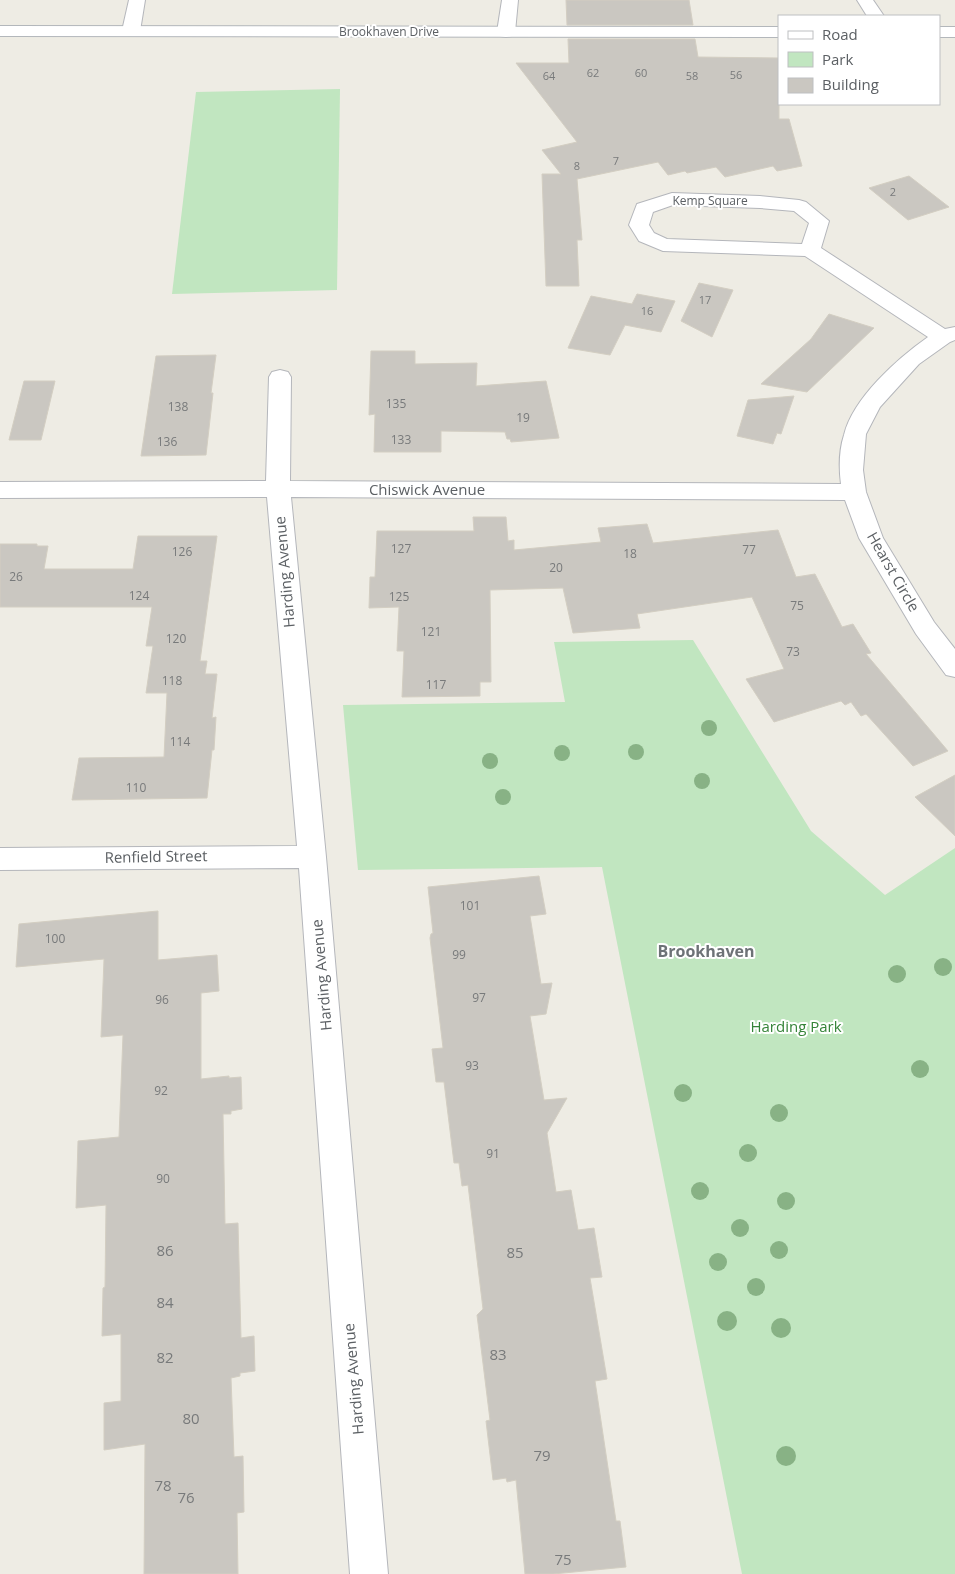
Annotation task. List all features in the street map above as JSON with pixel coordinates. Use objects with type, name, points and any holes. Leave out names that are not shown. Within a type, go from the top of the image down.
[{"type":"street","points":[[131,31],[137,0]]},
{"type":"street","points":[[506,32],[510,0]]},
{"type":"street","points":[[865,0],[874,15]]},
{"type":"street","name":"Brookhaven Drive","points":[[0,31],[778,32]]},
{"type":"street","points":[[940,32],[955,32]]},
{"type":"street","name":"Kemp Square","points":[[672,199],[760,202],[800,206],[819,221],[810,250],[663,245],[646,237],[639,225],[644,208],[672,199]]},
{"type":"street","points":[[810,250],[948,335]]},
{"type":"street","name":"Hearst Circle","points":[[948,335],[911,360],[870,404],[855,434],[851,470],[854,492],[871,538],[925,628],[955,668]]},
{"type":"street","name":"Harding Avenue","points":[[280,377],[278,489],[312,857],[369,1574]]},
{"type":"street","name":"Chiswick Avenue","points":[[0,490],[278,489],[854,492]]},
{"type":"street","name":"Renfield Street","points":[[0,858],[312,857]]},
{"type":"green space","points":[[340,89],[337,290],[172,294],[196,92]]},
{"type":"green space","name":"Harding Park","points":[[693,640],[811,831],[885,895],[955,848],[955,1574],[742,1574],[602,867],[358,870],[343,705],[565,702],[554,642]]},
{"type":"building","points":[[566,0],[689,0],[693,25],[567,25]]},
{"type":"building","points":[[568,39],[695,39],[698,57],[778,58],[779,119],[789,119],[802,166],[777,171],[773,166],[725,177],[716,167],[668,175],[658,162],[577,179],[582,240],[577,240],[579,286],[546,286],[542,174],[561,174],[542,150],[577,142],[516,63],[569,63]]},
{"type":"building","points":[[909,176],[949,207],[908,220],[869,188]]},
{"type":"building","points":[[699,283],[733,290],[712,337],[681,321]]},
{"type":"building","points":[[637,294],[675,301],[661,332],[625,325],[610,355],[568,348],[591,296],[632,304]]},
{"type":"building","points":[[829,314],[874,328],[807,392],[761,384],[811,339]]},
{"type":"building","points":[[371,351],[415,351],[415,364],[477,363],[476,386],[546,381],[559,438],[511,442],[510,439],[507,439],[505,432],[441,431],[441,452],[374,452],[375,414],[369,415]]},
{"type":"building","points":[[216,355],[206,455],[141,456],[156,356]]},
{"type":"building","points":[[24,381],[55,381],[41,440],[9,440]]},
{"type":"building","points":[[794,396],[781,434],[777,433],[773,444],[737,436],[748,400]]},
{"type":"building","points":[[473,517],[506,517],[508,541],[514,540],[514,550],[601,542],[598,528],[647,524],[653,543],[778,530],[796,577],[815,574],[842,627],[853,624],[871,653],[866,654],[948,751],[913,766],[866,714],[861,716],[851,702],[845,705],[841,701],[774,722],[746,679],[784,669],[752,597],[637,614],[640,628],[573,633],[563,588],[490,590],[491,682],[480,682],[480,696],[402,697],[404,651],[397,651],[399,607],[369,608],[370,577],[375,577],[377,531],[474,531]]},
{"type":"building","points":[[138,536],[217,536],[200,661],[207,661],[205,674],[217,674],[212,718],[216,717],[214,750],[212,750],[207,798],[72,800],[79,758],[164,757],[167,693],[146,693],[153,646],[146,646],[152,607],[0,607],[0,544],[37,544],[37,546],[48,546],[44,569],[133,569]]},
{"type":"building","points":[[955,775],[955,836],[915,797]]},
{"type":"building","points":[[539,876],[546,914],[530,916],[541,984],[552,983],[546,1014],[530,1016],[544,1100],[567,1098],[547,1133],[556,1192],[571,1190],[578,1230],[594,1228],[602,1277],[590,1278],[607,1379],[595,1381],[616,1521],[620,1521],[626,1567],[553,1574],[525,1574],[516,1480],[507,1482],[506,1478],[493,1480],[486,1421],[490,1420],[477,1315],[483,1309],[468,1185],[462,1186],[459,1163],[454,1163],[444,1082],[436,1082],[432,1049],[443,1048],[430,938],[433,933],[428,887]]},
{"type":"building","points":[[158,911],[158,960],[217,955],[219,991],[201,993],[201,1079],[229,1076],[229,1078],[241,1077],[242,1109],[231,1111],[231,1114],[223,1114],[225,1224],[238,1223],[241,1338],[254,1336],[255,1371],[240,1373],[240,1376],[231,1378],[234,1457],[243,1456],[244,1512],[237,1513],[238,1574],[144,1574],[145,1444],[104,1450],[104,1403],[121,1401],[121,1334],[102,1336],[103,1288],[105,1287],[106,1205],[76,1208],[78,1141],[119,1137],[123,1035],[101,1037],[104,959],[16,967],[19,924]]},
{"type":"district","name":"Brookhaven","points":[[706,951]]}]
